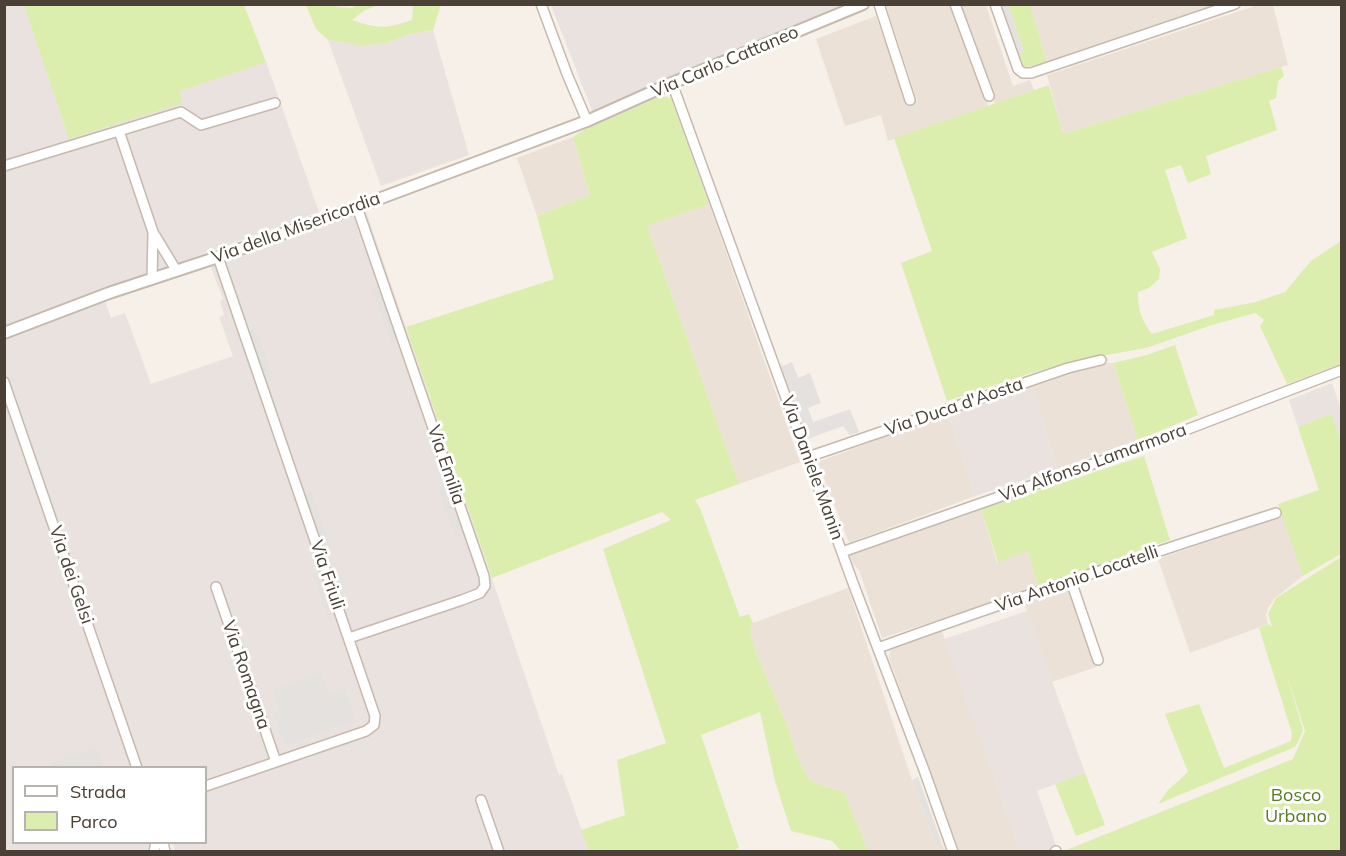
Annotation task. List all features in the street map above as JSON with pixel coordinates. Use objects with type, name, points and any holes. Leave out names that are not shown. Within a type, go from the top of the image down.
[{"type":"street","points":[[541,4],[587,121]]},
{"type":"street","name":"Via Carlo Cattaneo","points":[[587,121],[672,83],[863,4]]},
{"type":"street","points":[[879,4],[910,100]]},
{"type":"street","points":[[955,4],[989,96]]},
{"type":"street","points":[[995,4],[1018,69],[1023,73],[1031,73],[1235,4]]},
{"type":"street","name":"Via Daniele Manin","points":[[672,83],[953,852]]},
{"type":"street","points":[[4,166],[181,112],[201,125],[275,103]]},
{"type":"street","name":"Via della Misericordia","points":[[4,333],[110,293],[357,207],[587,121]]},
{"type":"street","points":[[119,131],[153,232],[176,270]]},
{"type":"street","name":"Via Emilia","points":[[349,639],[480,593],[485,586],[484,576],[357,207]]},
{"type":"street","points":[[152,279],[153,232]]},
{"type":"street","name":"Via Friuli","points":[[207,786],[366,731],[374,724],[375,716],[218,257]]},
{"type":"street","name":"Via Duca d'Aosta","points":[[808,457],[1068,368],[1101,360]]},
{"type":"street","name":"Via Alfonso Lamarmora","points":[[842,552],[1144,446],[1341,370]]},
{"type":"street","name":"Via dei Gelsi","points":[[4,382],[136,766]]},
{"type":"street","name":"Via Antonio Locatelli","points":[[878,648],[1178,544],[1276,513]]},
{"type":"street","points":[[1071,581],[1098,660]]},
{"type":"street","name":"Via Romagna","points":[[216,587],[276,762]]},
{"type":"street","points":[[481,800],[499,852]]},
{"type":"shaded area","points":[[1261,4],[1273,5],[1288,65],[1063,134],[1047,75]]},
{"type":"shaded area","points":[[4,5],[24,5],[69,139],[182,102],[179,91],[266,62],[319,212],[5,325]]},
{"type":"shaded area","points":[[551,5],[848,5],[593,113]]},
{"type":"shaded area","points":[[886,5],[951,5],[988,106],[888,141],[881,115],[845,126],[816,39],[876,16],[908,104],[917,101]]},
{"type":"shaded area","points":[[959,5],[986,5],[1013,86],[1030,80],[1034,90],[995,104]]},
{"type":"shaded area","points":[[1000,5],[1008,5],[1024,52],[1017,54]]},
{"type":"shaded area","points":[[1030,5],[1222,5],[1047,62]]},
{"type":"shaded area","points":[[433,30],[469,155],[381,186],[328,40],[360,46],[387,43],[410,34]]},
{"type":"shaded area","points":[[573,137],[590,195],[537,216],[517,158]]},
{"type":"shaded area","points":[[709,204],[800,462],[739,484],[647,226]]},
{"type":"shaded area","points":[[365,208],[559,775],[562,774],[589,851],[175,851],[172,844],[207,844],[207,766],[12,766],[12,844],[150,844],[147,851],[5,851],[4,338],[105,301],[111,318],[125,313],[151,384],[233,356],[219,317],[224,315],[220,301],[223,299],[209,262]]},
{"type":"shaded area","points":[[378,286],[398,341],[392,344],[372,289]]},
{"type":"shaded area","points":[[255,328],[273,380],[266,383],[249,331]]},
{"type":"shaded area","points":[[792,362],[798,378],[810,373],[821,403],[808,408],[813,422],[850,409],[859,432],[850,435],[843,426],[805,440],[779,367]]},
{"type":"shaded area","points":[[1101,363],[1113,363],[1138,440],[1057,469],[1032,384]]},
{"type":"shaded area","points":[[1332,383],[1341,409],[1341,441],[1331,414],[1298,427],[1289,400]]},
{"type":"shaded area","points":[[1032,384],[1057,469],[975,496],[948,413]]},
{"type":"shaded area","points":[[948,413],[975,496],[849,543],[818,462]]},
{"type":"shaded area","points":[[445,487],[463,535],[456,538],[439,491]]},
{"type":"shaded area","points":[[311,491],[328,540],[322,543],[306,496]]},
{"type":"shaded area","points":[[981,509],[997,562],[1028,550],[1038,586],[1036,591],[1010,597],[882,638],[859,570],[853,564],[850,555]]},
{"type":"shaded area","points":[[1283,516],[1303,576],[1275,598],[1268,608],[1266,616],[1268,624],[1190,653],[1158,559]]},
{"type":"shaded area","points":[[319,571],[335,618],[329,621],[313,574]]},
{"type":"shaded area","points":[[848,588],[936,846],[942,844],[945,851],[868,851],[844,792],[809,779],[797,756],[787,725],[759,660],[750,632],[753,623]]},
{"type":"shaded area","points":[[1069,588],[1096,667],[1052,682],[1024,603]]},
{"type":"shaded area","points":[[1027,611],[1085,773],[1037,791],[1057,848],[1048,851],[1020,851],[944,639]]},
{"type":"shaded area","points":[[942,631],[1020,851],[959,851],[889,658],[891,649]]},
{"type":"shaded area","points":[[321,673],[329,695],[345,690],[356,721],[286,745],[274,713],[280,711],[273,690]]},
{"type":"shaded area","points":[[96,747],[103,766],[52,766],[51,764]]},
{"type":"shaded area","points":[[918,777],[942,844],[936,846],[912,780]]},
{"type":"green space","points":[[24,5],[244,5],[266,62],[180,91],[182,103],[69,139]]},
{"type":"green space","points":[[306,5],[334,5],[352,8],[357,5],[379,5],[365,10],[352,20],[382,27],[412,20],[413,5],[441,5],[433,30],[410,34],[387,43],[360,46],[328,40],[316,29]]},
{"type":"green space","points":[[1008,5],[1030,5],[1047,62],[1023,66],[1017,54],[1024,52]]},
{"type":"green space","points":[[1281,67],[1284,76],[1278,81],[1276,98],[1269,101],[1277,130],[1206,156],[1211,174],[1188,183],[1181,165],[1165,170],[1187,238],[1152,252],[1160,269],[1159,279],[1149,288],[1138,292],[1140,310],[1152,334],[1214,315],[1214,310],[1256,302],[1285,292],[1311,261],[1341,241],[1341,364],[1287,384],[1260,326],[1264,320],[1255,313],[1146,348],[1073,361],[947,401],[901,263],[932,251],[894,138],[1049,85],[1063,134]]},
{"type":"green space","points":[[661,96],[671,98],[709,204],[647,226],[739,484],[695,500],[740,617],[749,614],[753,623],[750,632],[759,660],[787,725],[797,756],[809,779],[844,792],[868,851],[841,851],[832,841],[791,831],[775,781],[760,712],[701,735],[739,848],[729,852],[589,851],[581,830],[625,815],[617,760],[666,743],[603,549],[671,520],[662,512],[492,578],[406,327],[554,279],[537,216],[590,195],[573,137]]},
{"type":"green space","points":[[1175,345],[1198,415],[1138,440],[1113,363]]},
{"type":"green space","points":[[1331,414],[1341,441],[1341,554],[1303,576],[1278,504],[1319,490],[1298,427]]},
{"type":"green space","points":[[1144,456],[1170,540],[1038,586],[1028,551],[998,562],[981,509]]},
{"type":"green space","name":"Bosco Urbano","points":[[1341,557],[1341,851],[1064,851],[1293,759],[1305,731],[1286,673],[1303,730],[1295,747],[1158,804],[1168,790],[1188,772],[1165,714],[1199,704],[1224,768],[1291,741],[1292,733],[1259,628],[1268,624],[1272,627],[1268,614],[1276,598]]},
{"type":"green space","points":[[1085,773],[1105,825],[1076,836],[1055,784]]}]
